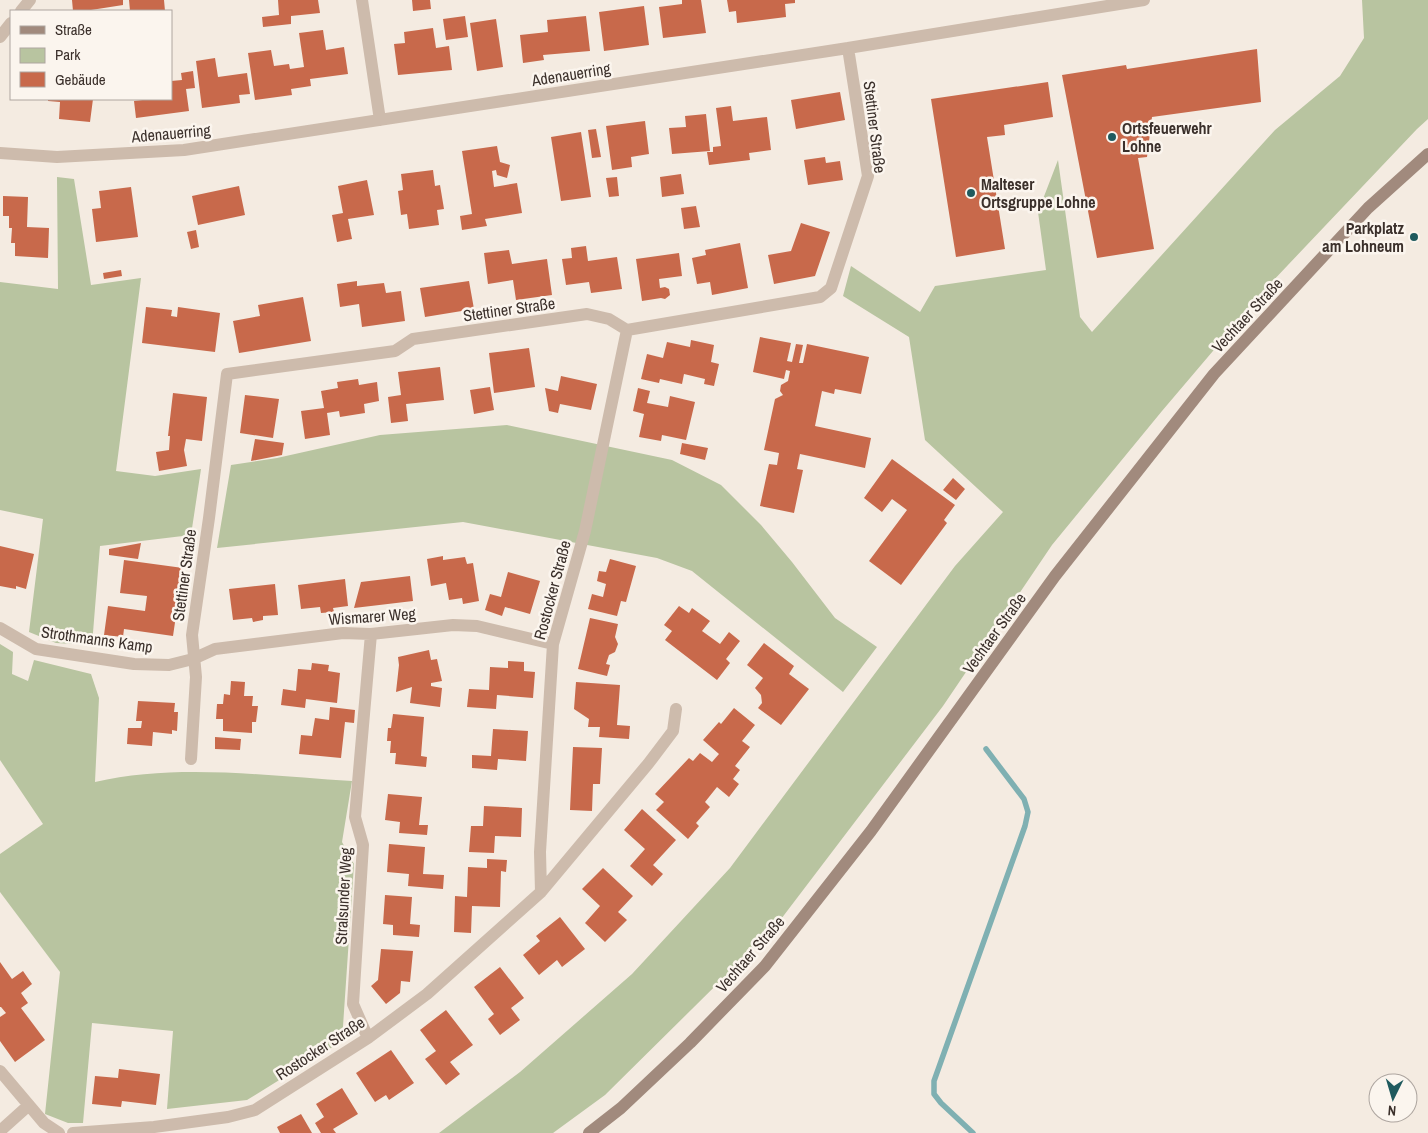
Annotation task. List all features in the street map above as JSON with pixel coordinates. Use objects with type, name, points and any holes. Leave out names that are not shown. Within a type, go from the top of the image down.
[{"type":"main road","name":"Vechtaer Straße","points":[[589,1133],[621,1108],[690,1043],[765,966],[871,831],[1055,576],[1214,374],[1368,208],[1428,154]]},
{"type":"street","points":[[22,10],[30,0]]},
{"type":"street","points":[[362,0],[380,120]]},
{"type":"street","name":"Adenauerring","points":[[0,153],[57,157],[184,150],[848,48],[1144,0]]},
{"type":"street","points":[[0,36],[10,24]]},
{"type":"street","name":"Stettiner Straße","points":[[193,659],[192,635],[227,374],[395,351],[413,339],[587,314],[609,319],[627,330],[820,297],[831,288],[868,176],[848,48]]},
{"type":"street","name":"Rostocker Straße","points":[[541,892],[540,852],[553,644],[585,531],[627,330]]},
{"type":"street","name":"Wismarer Weg","points":[[193,659],[215,649],[344,633],[371,634],[453,625],[477,626],[553,644]]},
{"type":"street","name":"Strothmanns Kamp","points":[[0,628],[36,649],[91,658],[134,664],[169,665],[193,659]]},
{"type":"street","name":"Stralsunder Weg","points":[[368,1038],[353,1004],[363,845],[355,817],[371,634]]},
{"type":"street","points":[[190,758],[196,678],[193,659]]},
{"type":"street","name":"Rostocker Straße","points":[[73,1133],[154,1127],[228,1117],[255,1110],[368,1038],[427,994],[541,892],[648,764],[673,731],[676,709]]},
{"type":"street","points":[[0,1071],[44,1123],[59,1133]]},
{"type":"street","points":[[0,1131],[29,1105]]},
{"type":"green space","points":[[1362,0],[1428,0],[1428,119],[1269,285],[1052,545],[943,706],[775,927],[605,1095],[553,1133],[439,1133],[520,1072],[632,974],[730,868],[955,566],[1003,512],[925,440],[909,337],[843,296],[851,266],[920,312],[935,286],[1046,270],[1038,212],[1058,160],[1080,317],[1092,332],[1275,130],[1340,76],[1364,38]]},
{"type":"green space","points":[[57,177],[74,179],[91,285],[141,278],[116,471],[155,476],[201,469],[191,535],[100,546],[92,645],[56,643],[29,632],[43,519],[0,510],[0,282],[58,289]]},
{"type":"green space","points":[[507,425],[672,460],[721,485],[761,525],[835,618],[877,647],[843,692],[692,571],[657,558],[463,522],[217,548],[231,465],[277,458],[380,435]]},
{"type":"green space","points":[[0,644],[13,652],[12,674],[28,681],[34,660],[91,674],[99,698],[95,782],[126,776],[190,772],[223,772],[352,781],[342,842],[354,864],[342,1041],[247,1100],[167,1109],[173,1031],[92,1023],[83,1123],[68,1123],[45,1114],[60,972],[0,892],[0,854],[43,824],[0,760]]},
{"type":"building","points":[[72,0],[123,0],[123,5],[91,10],[73,10]]},
{"type":"building","points":[[129,0],[164,0],[165,10],[130,10]]},
{"type":"building","points":[[278,0],[318,0],[320,13],[291,16],[291,24],[263,27],[262,17],[279,15]]},
{"type":"building","points":[[412,0],[430,0],[431,9],[413,11]]},
{"type":"building","points":[[682,0],[701,0],[706,33],[663,38],[659,7],[682,4]]},
{"type":"building","points":[[727,0],[795,0],[795,3],[785,4],[786,17],[737,23],[736,11],[729,12]]},
{"type":"building","points":[[644,6],[649,45],[604,51],[599,12]]},
{"type":"building","points":[[465,16],[468,37],[446,40],[443,19]]},
{"type":"building","points":[[586,16],[590,51],[543,55],[544,60],[523,63],[520,35],[548,32],[547,20]]},
{"type":"building","points":[[496,19],[503,67],[477,71],[470,23]]},
{"type":"building","points":[[433,28],[436,48],[449,46],[452,70],[398,75],[394,44],[405,43],[404,32]]},
{"type":"building","points":[[323,30],[326,50],[344,47],[348,74],[310,79],[311,86],[291,89],[292,95],[255,100],[248,53],[271,50],[274,66],[289,64],[290,69],[304,67],[299,33]]},
{"type":"building","name":"Ortsfeuerwehr Lohne","points":[[1257,49],[1261,102],[1152,117],[1147,157],[1138,158],[1154,249],[1097,258],[1062,75],[1126,65],[1127,69]]},
{"type":"building","points":[[215,58],[218,77],[247,73],[250,94],[239,95],[240,103],[202,108],[196,61]]},
{"type":"building","points":[[193,71],[195,88],[186,89],[189,111],[136,118],[134,101],[172,100],[172,81],[182,80],[181,73]]},
{"type":"building","name":"Malteser Ortsgruppe Lohne","points":[[1048,82],[1053,117],[1004,125],[1005,135],[987,137],[1005,249],[956,257],[931,99]]},
{"type":"building","points":[[840,92],[845,120],[796,129],[791,100]]},
{"type":"building","points":[[93,100],[90,122],[59,119],[60,102],[48,101]]},
{"type":"building","points":[[731,106],[733,121],[767,117],[771,150],[749,153],[750,160],[709,165],[707,152],[713,152],[713,147],[721,146],[716,108]]},
{"type":"building","points":[[706,114],[710,151],[672,154],[669,128],[686,127],[685,116]]},
{"type":"building","points":[[645,121],[649,154],[631,157],[632,167],[612,170],[606,126]]},
{"type":"building","points":[[596,129],[601,157],[592,158],[588,130]]},
{"type":"building","points":[[581,132],[591,197],[561,201],[551,137]]},
{"type":"building","points":[[497,146],[500,162],[510,165],[507,178],[497,175],[496,170],[492,171],[494,187],[517,183],[522,213],[485,219],[487,226],[462,230],[460,216],[472,214],[462,151]]},
{"type":"building","points":[[825,157],[826,163],[840,161],[843,180],[808,185],[804,160]]},
{"type":"building","points":[[433,170],[435,186],[440,185],[444,209],[437,210],[439,225],[409,229],[407,214],[401,215],[398,191],[403,190],[401,174]]},
{"type":"building","points":[[681,174],[684,194],[662,197],[660,177]]},
{"type":"building","points":[[617,177],[619,196],[609,197],[606,178]]},
{"type":"building","points":[[367,180],[374,215],[348,219],[352,239],[337,242],[332,215],[343,213],[338,186]]},
{"type":"building","points":[[239,186],[245,215],[198,225],[192,196]]},
{"type":"building","points":[[131,187],[138,237],[96,242],[92,209],[101,208],[99,191]]},
{"type":"building","points":[[3,196],[28,197],[27,227],[49,228],[48,258],[15,256],[15,243],[11,243],[12,228],[9,228],[9,216],[3,216]]},
{"type":"building","points":[[696,206],[700,227],[684,229],[681,208]]},
{"type":"building","points":[[801,223],[830,232],[815,276],[774,284],[768,255],[791,251]]},
{"type":"building","points":[[196,230],[199,247],[191,249],[187,232]]},
{"type":"building","points":[[740,243],[748,288],[712,295],[710,282],[697,284],[692,258],[706,255],[705,250]]},
{"type":"building","points":[[586,246],[588,261],[617,257],[622,289],[591,293],[589,282],[566,285],[562,259],[572,258],[571,248]]},
{"type":"building","points":[[509,250],[512,264],[547,259],[552,295],[516,300],[513,280],[488,284],[484,253]]},
{"type":"building","points":[[679,253],[682,276],[659,279],[660,288],[665,287],[669,289],[670,295],[665,299],[642,301],[636,259]]},
{"type":"building","points":[[121,270],[122,276],[104,279],[103,273]]},
{"type":"building","points":[[357,281],[357,286],[384,283],[386,293],[401,291],[405,321],[362,327],[359,304],[340,307],[337,284]]},
{"type":"building","points":[[469,281],[474,309],[425,317],[420,288]]},
{"type":"building","points":[[303,297],[311,341],[239,353],[233,321],[260,316],[258,305]]},
{"type":"building","points":[[146,307],[172,310],[171,316],[177,317],[178,307],[220,313],[215,352],[142,343]]},
{"type":"building","points":[[760,337],[791,343],[787,361],[792,362],[796,344],[803,345],[799,363],[803,363],[807,344],[869,357],[861,394],[835,389],[834,394],[822,391],[815,426],[871,438],[865,468],[800,454],[797,469],[803,470],[794,513],[760,506],[769,464],[777,465],[779,453],[764,450],[775,399],[783,395],[780,391],[781,385],[788,381],[790,371],[786,370],[784,379],[753,372]]},
{"type":"building","points":[[691,340],[714,345],[711,362],[719,364],[714,386],[704,384],[705,379],[684,374],[682,384],[660,379],[659,383],[641,379],[647,354],[663,358],[667,342],[690,347]]},
{"type":"building","points":[[529,348],[535,387],[494,393],[489,353]]},
{"type":"building","points":[[440,367],[444,400],[406,404],[408,421],[391,423],[388,397],[401,395],[398,372]]},
{"type":"building","points":[[561,376],[597,384],[591,410],[560,404],[558,413],[549,411],[545,388],[558,391]]},
{"type":"building","points":[[358,379],[359,385],[377,382],[379,401],[364,404],[365,413],[340,417],[339,411],[327,413],[330,435],[305,439],[301,411],[324,408],[321,391],[338,388],[337,382]]},
{"type":"building","points":[[490,387],[494,410],[474,414],[470,390]]},
{"type":"building","points":[[638,388],[650,391],[647,403],[668,407],[670,396],[695,402],[686,440],[662,435],[661,441],[639,437],[644,414],[633,411]]},
{"type":"building","points":[[173,393],[207,397],[202,441],[186,439],[184,450],[187,466],[159,471],[156,452],[169,450],[170,436],[168,436]]},
{"type":"building","points":[[245,395],[279,399],[273,438],[240,433]]},
{"type":"building","points":[[255,439],[284,443],[282,455],[251,461]]},
{"type":"building","points":[[682,443],[708,448],[705,460],[680,454]]},
{"type":"building","points":[[892,459],[955,505],[944,520],[947,523],[901,585],[869,561],[907,510],[892,499],[882,512],[864,498]]},
{"type":"building","points":[[953,478],[965,489],[956,500],[943,490]]},
{"type":"building","points":[[141,543],[138,559],[109,555],[109,549]]},
{"type":"building","points":[[0,546],[34,554],[26,589],[16,586],[16,589],[0,586]]},
{"type":"building","points":[[443,556],[443,560],[465,557],[467,564],[473,563],[479,601],[463,604],[462,598],[449,600],[446,583],[431,586],[427,559]]},
{"type":"building","points":[[610,559],[636,566],[626,602],[621,601],[617,616],[588,609],[592,594],[603,597],[606,584],[597,581],[599,571],[606,572]]},
{"type":"building","points":[[124,560],[183,568],[173,636],[124,629],[123,637],[104,635],[108,606],[145,611],[147,596],[120,593]]},
{"type":"building","points":[[508,572],[540,581],[530,614],[505,607],[502,616],[485,610],[490,594],[501,597]]},
{"type":"building","points":[[410,576],[413,601],[354,608],[361,582]]},
{"type":"building","points":[[345,579],[348,606],[333,608],[334,612],[321,613],[320,607],[301,609],[298,585]]},
{"type":"building","points":[[275,584],[278,615],[263,616],[263,620],[253,622],[252,618],[233,620],[229,589]]},
{"type":"building","points":[[679,606],[689,613],[692,608],[710,621],[702,631],[720,644],[729,632],[740,641],[726,659],[730,663],[717,680],[665,640],[672,631],[664,625]]},
{"type":"building","points":[[590,618],[618,624],[615,637],[618,644],[615,652],[609,655],[606,664],[610,665],[607,676],[578,669]]},
{"type":"building","points":[[764,643],[794,666],[789,674],[809,689],[781,725],[758,708],[762,703],[761,695],[755,688],[763,678],[747,665]]},
{"type":"building","points":[[429,650],[431,660],[437,659],[442,681],[431,683],[431,686],[442,688],[440,707],[410,703],[412,687],[396,692],[398,657]]},
{"type":"building","points":[[508,661],[524,662],[524,671],[535,672],[533,698],[497,695],[496,709],[467,707],[469,689],[489,690],[490,667],[508,668]]},
{"type":"building","points":[[312,663],[329,665],[328,671],[340,673],[337,703],[306,699],[305,708],[281,705],[283,689],[296,691],[298,669],[311,670]]},
{"type":"building","points":[[231,681],[245,682],[244,696],[253,696],[252,706],[258,706],[256,722],[252,722],[252,733],[223,731],[223,719],[216,719],[217,704],[223,704],[224,694],[230,695]]},
{"type":"building","points":[[576,682],[620,685],[617,725],[630,726],[629,739],[599,737],[600,727],[588,727],[589,719],[574,709]]},
{"type":"building","points":[[138,701],[175,703],[174,712],[178,712],[177,731],[172,730],[172,734],[153,732],[152,746],[127,744],[128,728],[141,728],[142,721],[136,721]]},
{"type":"building","points":[[330,707],[355,710],[354,723],[345,722],[341,758],[299,754],[301,735],[312,736],[315,718],[329,720]]},
{"type":"building","points":[[734,708],[755,725],[742,741],[750,747],[735,766],[740,770],[733,779],[739,784],[729,797],[717,787],[705,802],[710,807],[696,823],[699,826],[688,839],[656,810],[664,802],[655,794],[689,758],[693,761],[700,753],[712,762],[719,754],[703,740],[719,722],[721,724]]},
{"type":"building","points":[[393,714],[424,717],[421,756],[427,757],[426,767],[395,764],[396,753],[390,753],[391,741],[387,741],[388,728],[391,728]]},
{"type":"building","points":[[493,729],[528,731],[526,761],[498,759],[497,770],[472,768],[472,755],[491,756]]},
{"type":"building","points":[[215,737],[241,739],[240,750],[215,749]]},
{"type":"building","points":[[573,747],[602,748],[600,784],[593,784],[592,811],[570,810]]},
{"type":"building","points":[[388,794],[422,797],[419,825],[428,825],[427,835],[399,833],[400,822],[385,820]]},
{"type":"building","points":[[484,806],[522,808],[521,837],[495,836],[494,853],[469,852],[471,826],[483,826]]},
{"type":"building","points":[[642,809],[676,840],[653,865],[663,874],[652,886],[630,866],[645,849],[624,830]]},
{"type":"building","points":[[389,844],[425,847],[423,874],[444,875],[443,889],[408,886],[409,874],[387,872]]},
{"type":"building","points":[[487,859],[507,860],[506,872],[501,871],[500,907],[472,906],[471,933],[454,932],[455,896],[467,897],[468,867],[487,868]]},
{"type":"building","points":[[603,868],[633,896],[618,912],[627,920],[605,942],[585,923],[600,906],[582,889]]},
{"type":"building","points":[[385,895],[412,897],[410,924],[420,925],[419,937],[393,935],[393,925],[383,924]]},
{"type":"building","points":[[560,917],[585,949],[562,967],[557,960],[539,975],[523,955],[540,941],[536,936]]},
{"type":"building","points":[[381,949],[413,951],[410,982],[401,981],[400,993],[386,1004],[371,986],[378,980]]},
{"type":"building","points":[[0,962],[12,979],[23,971],[32,984],[21,993],[28,1003],[21,1008],[45,1040],[15,1062],[0,1041],[0,1017],[6,1013],[0,1007]]},
{"type":"building","points":[[500,967],[524,998],[511,1008],[520,1020],[500,1035],[488,1019],[494,1014],[474,987]]},
{"type":"building","points":[[446,1010],[473,1045],[450,1062],[460,1074],[446,1085],[425,1059],[436,1051],[420,1030]]},
{"type":"building","points":[[391,1050],[414,1083],[389,1100],[386,1095],[375,1102],[356,1073]]},
{"type":"building","points":[[119,1069],[160,1074],[156,1105],[122,1101],[121,1107],[92,1104],[95,1076],[118,1078]]},
{"type":"building","points":[[342,1088],[358,1114],[333,1129],[336,1133],[321,1133],[315,1123],[324,1117],[316,1104]]},
{"type":"building","points":[[301,1114],[312,1133],[280,1133],[277,1127]]},
{"type":"waterway","points":[[973,1133],[934,1094],[934,1081],[1025,826],[1028,812],[1024,799],[986,749]]},
{"type":"place","name":"Ortsfeuerwehr Lohne","points":[[1112,137]]},
{"type":"place","name":"Malteser Ortsgruppe Lohne","points":[[971,193]]},
{"type":"place","name":"Parkplatz am Lohneum","points":[[1414,237]]}]
